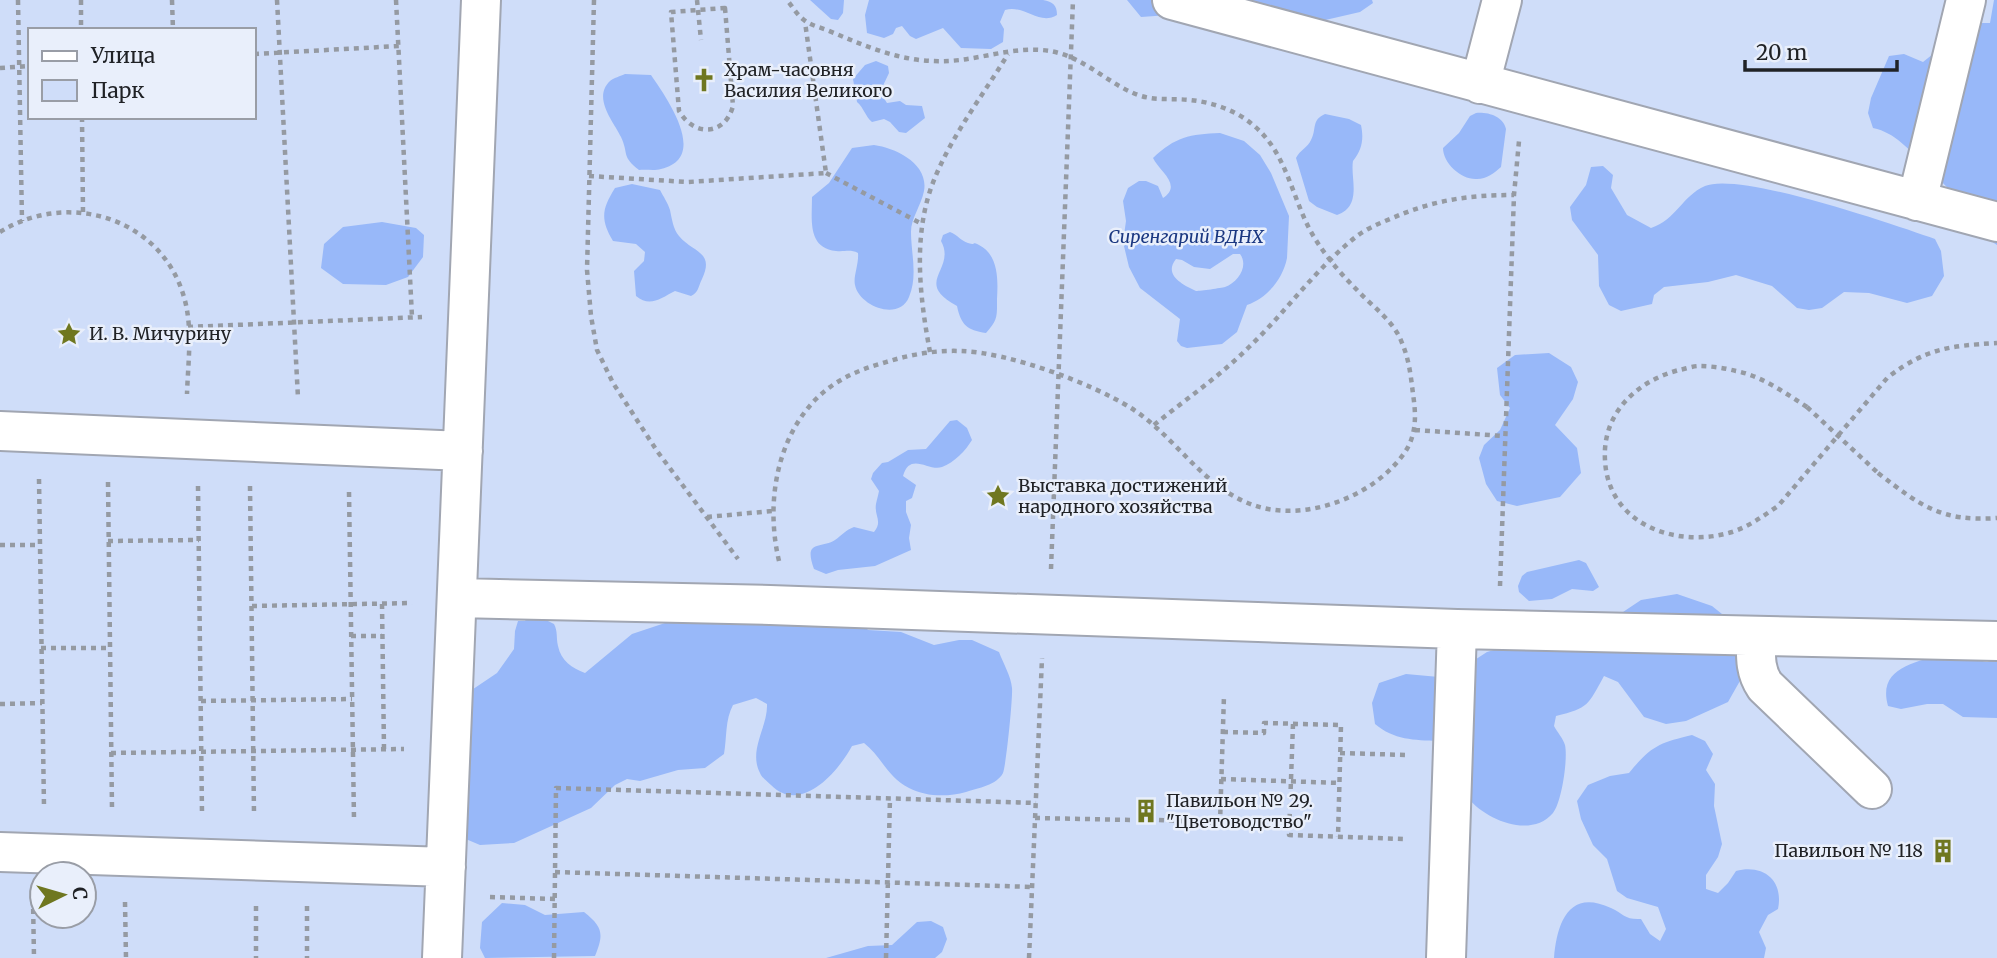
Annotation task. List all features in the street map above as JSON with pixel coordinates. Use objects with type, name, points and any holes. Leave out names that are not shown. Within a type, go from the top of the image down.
[{"type":"lane","points":[[442,958],[481,0]]},
{"type":"lane","points":[[1172,0],[1997,222]]},
{"type":"lane","points":[[1480,83],[1502,0]]},
{"type":"lane","points":[[1917,201],[1966,0]]},
{"type":"lane","points":[[0,431],[463,451]]},
{"type":"lane","points":[[457,600],[780,606],[1457,629],[1997,641]]},
{"type":"lane","points":[[1446,958],[1457,629]]},
{"type":"lane","points":[[1756,636],[1756,667],[1765,686],[1872,789]]},
{"type":"lane","points":[[26,852],[446,867]]},
{"type":"path","points":[[18,0],[22,221]]},
{"type":"path","points":[[81,0],[81,28]]},
{"type":"path","points":[[172,0],[173,28]]},
{"type":"path","points":[[277,0],[298,444]]},
{"type":"path","points":[[396,0],[412,317]]},
{"type":"path","points":[[594,0],[587,270],[597,350],[613,383],[657,451],[706,517],[780,606]]},
{"type":"path","points":[[697,0],[701,40]]},
{"type":"path","points":[[780,606],[772,511],[783,453],[802,416],[824,391],[855,372],[904,357],[930,352],[962,351],[984,354],[1059,375],[1130,407],[1154,425],[1204,476],[1226,493],[1271,509],[1317,509],[1336,503],[1372,483],[1387,471],[1405,452],[1415,430],[1410,370],[1401,340],[1383,313],[1358,292],[1313,236],[1276,150],[1250,122],[1206,103],[1135,94],[1071,57],[1040,49],[955,61],[901,58],[869,49],[806,22],[787,0]]},
{"type":"path","points":[[1029,958],[1059,375],[1073,0]]},
{"type":"path","points":[[725,8],[733,106],[730,118],[719,127],[706,130],[685,121],[679,111],[671,12],[698,10],[725,8]]},
{"type":"path","points":[[806,22],[826,173]]},
{"type":"path","points":[[256,54],[399,46]]},
{"type":"path","points":[[930,352],[923,319],[920,279],[922,224],[931,189],[944,160],[1009,53]]},
{"type":"path","points":[[0,68],[28,66]]},
{"type":"path","points":[[1499,629],[1514,195],[1525,94]]},
{"type":"path","points":[[82,119],[83,212]]},
{"type":"path","points":[[589,176],[688,182],[826,173],[922,224]]},
{"type":"path","points":[[1154,425],[1249,348],[1331,261],[1369,228],[1426,205],[1460,197],[1514,195]]},
{"type":"path","points":[[0,232],[22,221],[53,212],[83,212],[106,217],[139,232],[159,251],[179,285],[187,310],[187,403]]},
{"type":"path","points":[[188,327],[468,317]]},
{"type":"path","points":[[1997,343],[1937,350],[1910,361],[1888,377],[1846,427],[1837,436],[1778,506],[1756,522],[1731,532],[1681,538],[1658,532],[1637,521],[1621,504],[1609,483],[1604,460],[1607,436],[1615,414],[1629,394],[1649,380],[1698,366],[1739,371],[1773,385],[1807,407],[1827,426],[1838,435],[1848,445],[1878,473],[1915,501],[1952,518],[1997,518]]},
{"type":"path","points":[[1415,430],[1504,436]]},
{"type":"path","points":[[34,958],[26,852],[42,703],[38,433]]},
{"type":"path","points":[[107,436],[111,753],[126,958]]},
{"type":"path","points":[[200,440],[202,858]]},
{"type":"path","points":[[250,442],[254,860]]},
{"type":"path","points":[[350,446],[348,466],[354,864]]},
{"type":"path","points":[[706,517],[772,511]]},
{"type":"path","points":[[108,541],[199,540]]},
{"type":"path","points":[[0,545],[39,545]]},
{"type":"path","points":[[252,606],[457,600]]},
{"type":"path","points":[[382,604],[384,749]]},
{"type":"path","points":[[352,636],[382,636]]},
{"type":"path","points":[[41,648],[110,648]]},
{"type":"path","points":[[1159,820],[1220,822],[1224,695]]},
{"type":"path","points":[[201,701],[352,699]]},
{"type":"path","points":[[0,704],[42,703]]},
{"type":"path","points":[[1223,732],[1264,733],[1264,723],[1342,725],[1338,836]]},
{"type":"path","points":[[1293,724],[1289,835],[1450,840]]},
{"type":"path","points":[[111,753],[451,749]]},
{"type":"path","points":[[1340,753],[1452,756]]},
{"type":"path","points":[[1221,779],[1340,783]]},
{"type":"path","points":[[554,958],[556,788],[1037,803]]},
{"type":"path","points":[[886,958],[890,798]]},
{"type":"path","points":[[1035,818],[1133,820]]},
{"type":"path","points":[[555,872],[1033,887]]},
{"type":"path","points":[[517,898],[555,899]]},
{"type":"green space","name":"Выставка достижений народного хозяйства","points":[[0,0],[1997,0],[1997,958],[0,958]]},
{"type":"green space","points":[[810,0],[844,0],[843,13],[838,20],[831,19]]},
{"type":"green space","points":[[869,0],[1043,0],[1054,4],[1057,15],[1044,18],[1019,10],[1005,10],[1000,22],[1004,29],[1003,42],[991,49],[961,48],[943,28],[916,39],[902,26],[884,38],[867,33],[865,15]]},
{"type":"green space","points":[[1127,0],[1372,0],[1373,3],[1360,12],[1321,21],[1226,35],[1169,15],[1141,17]]},
{"type":"green space","points":[[1994,0],[1997,0],[1997,245],[1979,229],[1951,192],[1907,148],[1895,138],[1873,128],[1868,113],[1871,98],[1889,56],[1904,54],[1923,62],[1972,23],[1990,23]]},
{"type":"green space","points":[[876,61],[888,66],[889,73],[880,92],[887,103],[900,101],[906,105],[922,106],[925,118],[906,133],[899,132],[884,119],[872,122],[857,102],[853,79],[865,65]]},
{"type":"green space","points":[[625,74],[651,75],[666,97],[680,126],[683,140],[682,153],[675,163],[658,170],[639,170],[628,158],[621,137],[606,110],[603,95],[610,81]]},
{"type":"green space","points":[[1476,113],[1494,116],[1502,121],[1506,129],[1501,167],[1487,177],[1471,179],[1459,174],[1450,165],[1443,148],[1459,133],[1470,116]]},
{"type":"green space","points":[[1325,114],[1349,119],[1361,125],[1362,130],[1360,148],[1353,161],[1353,198],[1345,211],[1337,215],[1309,201],[1296,158],[1310,142],[1318,119]]},
{"type":"green space","name":"Сиренгарий ВДНХ","points":[[1220,133],[1244,141],[1260,155],[1271,173],[1289,216],[1287,258],[1273,287],[1261,298],[1247,305],[1237,332],[1222,344],[1187,348],[1177,341],[1180,319],[1140,288],[1129,267],[1123,242],[1126,221],[1123,201],[1128,188],[1139,181],[1158,186],[1163,198],[1169,193],[1170,183],[1153,158],[1176,141]],"holes":[[[1233,254],[1240,254],[1243,264],[1241,273],[1225,287],[1196,291],[1173,275],[1176,259],[1194,267],[1210,269]]]},
{"type":"green space","points":[[874,145],[909,159],[916,165],[924,181],[923,196],[911,227],[914,273],[912,289],[904,305],[889,310],[871,305],[858,293],[855,282],[858,253],[827,249],[816,238],[812,223],[812,197],[829,183],[852,148]]},
{"type":"green space","points":[[1603,166],[1613,175],[1611,188],[1627,215],[1651,228],[1667,219],[1690,196],[1705,186],[1723,183],[1750,186],[1818,202],[1935,239],[1941,251],[1944,276],[1932,296],[1907,303],[1869,293],[1844,292],[1822,308],[1809,310],[1797,308],[1772,286],[1736,275],[1708,282],[1664,287],[1654,295],[1652,304],[1621,311],[1609,305],[1599,286],[1598,255],[1572,220],[1570,207],[1586,185],[1591,167]]},
{"type":"green space","points":[[632,184],[660,190],[669,207],[677,233],[704,258],[705,270],[697,291],[691,296],[675,291],[651,302],[636,296],[634,271],[644,261],[645,252],[636,244],[613,241],[604,220],[607,202],[615,188]]},
{"type":"green space","points":[[382,222],[416,228],[424,235],[423,257],[408,277],[386,285],[343,284],[321,268],[324,244],[343,227]]},
{"type":"green space","points":[[950,232],[966,242],[986,249],[994,262],[997,277],[997,314],[986,333],[966,326],[957,306],[944,298],[938,290],[936,283],[944,260],[941,241],[943,235]]},
{"type":"green space","points":[[1549,353],[1571,367],[1578,382],[1573,399],[1555,425],[1577,448],[1581,473],[1560,497],[1517,506],[1497,501],[1486,484],[1479,458],[1484,445],[1500,430],[1510,408],[1500,395],[1497,368],[1515,355]]},
{"type":"green space","points":[[957,420],[967,428],[972,440],[963,452],[942,467],[915,463],[910,465],[903,476],[916,485],[912,498],[906,501],[906,512],[911,525],[911,550],[875,566],[826,574],[814,569],[811,553],[815,547],[830,543],[854,527],[874,532],[877,528],[879,491],[871,479],[882,463],[908,450],[926,449],[950,421]]},
{"type":"green space","points":[[1579,560],[1586,563],[1599,587],[1593,591],[1572,589],[1552,599],[1529,601],[1519,592],[1522,576],[1527,572]]},
{"type":"green space","points":[[1677,594],[1712,606],[1727,618],[1745,672],[1728,702],[1686,721],[1666,724],[1644,717],[1618,682],[1604,676],[1586,704],[1556,716],[1554,726],[1565,745],[1565,769],[1556,807],[1544,821],[1533,825],[1509,824],[1486,813],[1464,793],[1438,741],[1397,736],[1375,724],[1372,703],[1379,683],[1406,674],[1439,677],[1487,652],[1620,614],[1641,600]]},
{"type":"green space","points":[[849,609],[868,630],[901,632],[934,645],[972,640],[999,652],[1012,688],[1009,731],[1004,768],[1000,777],[992,783],[959,794],[923,793],[896,779],[864,743],[852,746],[838,767],[818,786],[806,793],[783,793],[763,778],[757,764],[757,747],[767,704],[756,698],[733,705],[727,723],[724,754],[705,768],[678,770],[640,781],[627,779],[615,785],[591,808],[514,843],[480,845],[461,837],[442,802],[429,766],[436,721],[442,710],[497,673],[514,649],[518,621],[542,618],[554,624],[564,660],[585,673],[632,634],[692,614]]},
{"type":"green space","points":[[1944,653],[1987,662],[1997,659],[1997,718],[1963,717],[1943,704],[1901,709],[1888,706],[1886,693],[1888,683],[1894,675],[1911,664]]},
{"type":"green space","points":[[1692,735],[1705,741],[1713,754],[1706,770],[1715,784],[1714,806],[1722,844],[1718,857],[1706,875],[1706,889],[1718,893],[1736,871],[1746,869],[1763,872],[1778,890],[1778,909],[1768,915],[1759,932],[1766,948],[1764,958],[1554,958],[1562,922],[1575,906],[1584,903],[1596,903],[1628,918],[1641,919],[1650,934],[1660,941],[1666,929],[1658,907],[1627,898],[1617,891],[1607,859],[1593,845],[1581,819],[1577,801],[1588,785],[1610,776],[1629,773],[1656,747]]},
{"type":"green space","points":[[502,903],[525,905],[545,915],[584,912],[600,931],[600,942],[595,956],[485,958],[480,948],[482,922]]},
{"type":"green space","points":[[931,921],[943,927],[947,939],[942,952],[935,958],[826,958],[868,946],[892,945],[917,922]]},
{"type":"place","name":"Храм-часовня Василия Великого","points":[[704,80]]},
{"type":"place","name":"И. В. Мичурину","points":[[69,334]]},
{"type":"place","name":"Выставка достижений народного хозяйства","points":[[998,496]]},
{"type":"place","name":"Павильон № 29. \"Цветоводство\"","points":[[1146,811]]},
{"type":"place","name":"Павильон № 118","points":[[1943,851]]}]
